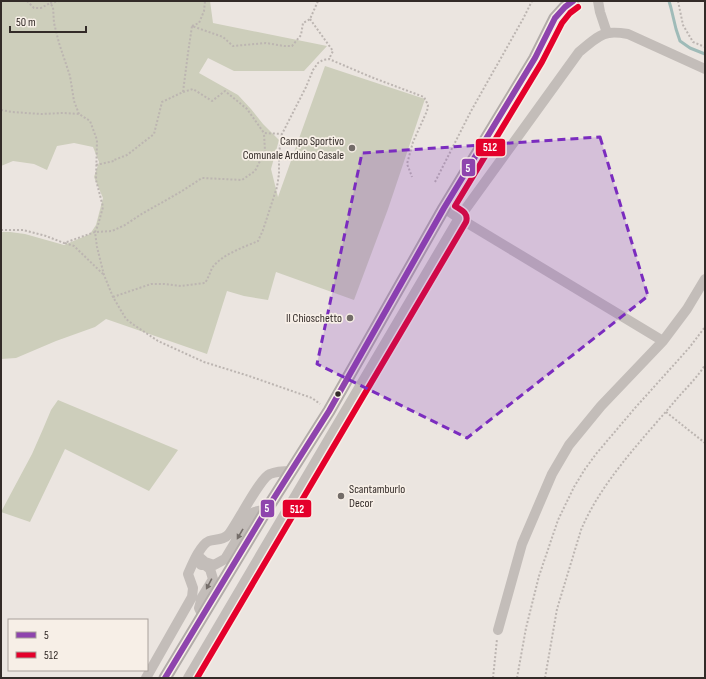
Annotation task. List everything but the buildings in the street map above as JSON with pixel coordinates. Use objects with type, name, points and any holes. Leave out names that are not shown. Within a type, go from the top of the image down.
[{"type":"main road","points":[[555,18],[558,1]]},
{"type":"main road","points":[[165,678],[267,509],[329,411],[452,194],[535,58],[555,18],[572,1]]},
{"type":"street","points":[[590,1],[600,12]]},
{"type":"street","points":[[598,1],[607,33]]},
{"type":"street","points":[[188,678],[459,218],[579,52],[592,41],[607,33],[617,32],[628,34],[705,69]]},
{"type":"street","points":[[444,208],[663,341]]},
{"type":"street","points":[[498,630],[522,544],[552,474],[569,445],[601,406],[663,341],[687,310],[705,279]]},
{"type":"street","points":[[146,678],[192,597],[193,588],[188,574],[195,559],[204,546],[209,542],[228,535],[260,485],[269,474],[280,471],[292,471]]},
{"type":"street","points":[[195,559],[214,565],[225,559],[254,512],[267,509]]},
{"type":"street","points":[[195,559],[210,569],[213,579],[202,597],[199,608],[203,616]]},
{"type":"path","points":[[27,1],[34,8],[41,8],[50,3],[60,1]]},
{"type":"path","points":[[192,26],[199,23],[204,11],[205,1]]},
{"type":"path","points":[[192,26],[223,37],[233,46],[266,43],[292,46],[301,35],[303,23],[310,19],[318,1]]},
{"type":"path","points":[[435,182],[471,111],[532,1]]},
{"type":"path","points":[[678,1],[683,25],[693,42],[705,47]]},
{"type":"path","points":[[50,3],[53,8],[54,23],[70,76],[74,101],[79,114]]},
{"type":"path","points":[[310,19],[334,51],[329,59]]},
{"type":"path","points":[[183,92],[192,26]]},
{"type":"path","points":[[113,297],[151,284],[181,286],[205,283],[213,267],[226,255],[258,241],[277,187],[279,174],[279,153],[282,134],[313,70],[318,63],[323,60],[329,59],[370,77],[424,97],[428,105],[427,111],[413,142],[407,164],[412,177]]},
{"type":"path","points":[[64,243],[95,232],[112,231],[125,226],[140,215],[202,178],[242,180],[255,170],[265,151],[264,133],[247,109],[225,91],[212,101],[193,90],[183,92],[162,102],[154,134],[127,155],[114,161],[96,165]]},
{"type":"path","points":[[1,110],[41,114],[79,114],[90,121],[97,140],[96,180],[103,207],[95,232],[97,247],[104,275],[113,297],[126,319],[158,341],[204,362],[250,376],[312,398],[329,411]]},
{"type":"path","points":[[264,133],[282,134]]},
{"type":"path","points":[[1,230],[23,230],[74,246],[104,275]]},
{"type":"path","points":[[517,678],[526,628],[538,576],[558,520],[574,487],[596,454],[689,348],[705,327]]},
{"type":"path","points":[[545,678],[557,609],[585,520],[596,500],[622,463],[705,365]]},
{"type":"path","points":[[666,412],[705,443]]},
{"type":"path","points":[[492,678],[498,630]]},
{"type":"highlighted area","points":[[600,137],[648,296],[467,438],[317,364],[362,153]]},
{"type":"green space","points":[[1,1],[210,1],[213,23],[327,46],[304,71],[234,71],[208,58],[199,73],[238,95],[279,140],[271,169],[278,197],[325,66],[425,99],[388,209],[354,300],[276,272],[268,300],[244,296],[227,291],[207,354],[106,319],[95,327],[56,341],[16,358],[1,359],[1,232],[25,234],[64,245],[90,234],[96,225],[103,198],[94,177],[99,162],[93,147],[74,143],[57,146],[47,170],[34,164],[13,161],[1,166]]},
{"type":"green space","points":[[58,400],[178,450],[149,491],[65,449],[30,522],[1,512],[32,454],[51,410]]},
{"type":"waterway","points":[[669,1],[680,41],[690,48],[705,54]]},
{"type":"transit line","name":"5","points":[[165,678],[267,509],[329,411],[444,208],[535,58],[555,18],[573,1]]},
{"type":"transit line","name":"512","points":[[197,678],[466,222],[467,219],[465,214],[462,210],[455,206],[542,62],[562,23],[570,13],[578,7]]},
{"type":"place","name":"Campo Sportivo Comunale Arduino Casale","points":[[352,148]]},
{"type":"place","name":"Il Chioschetto","points":[[350,318]]},
{"type":"place","name":"Scantamburlo Decor","points":[[341,496]]}]
